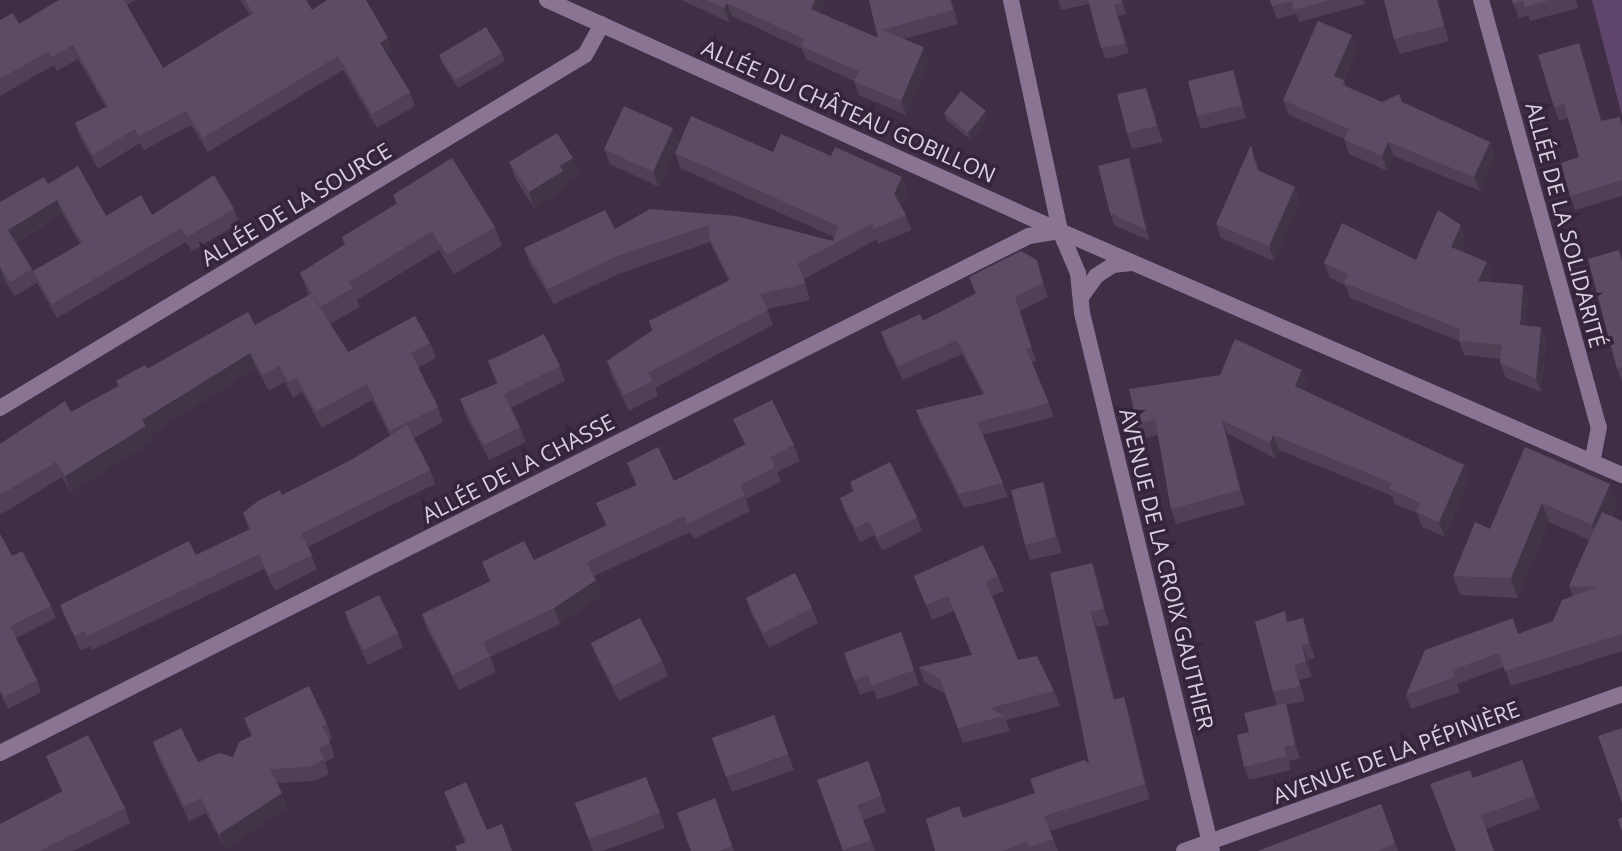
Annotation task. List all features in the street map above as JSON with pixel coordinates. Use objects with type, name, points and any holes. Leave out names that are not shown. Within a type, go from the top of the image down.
[{"type":"street","name":"ALLÉE DU CHÂTEAU GOBILLON","points":[[547,0],[1060,231],[1622,475]]},
{"type":"street","name":"AVENUE DE LA CROIX GAUTHIER","points":[[1011,0],[1060,231],[1078,273],[1081,297],[1211,846]]},
{"type":"street","name":"ALLÉE DE LA SOLIDARITÉ","points":[[1481,0],[1599,427],[1592,462]]},
{"type":"street","name":"ALLÉE DE LA SOURCE","points":[[0,408],[585,55],[602,24]]},
{"type":"street","name":"ALLÉE DE LA CHASSE","points":[[0,753],[1029,236],[1060,231]]},
{"type":"street","points":[[1081,297],[1105,271],[1132,262]]},
{"type":"street","name":"AVENUE DE LA PÉPINIÈRE","points":[[1184,851],[1211,846],[1622,694]]},
{"type":"shaded area","points":[[1592,0],[1622,0],[1622,116]]},
{"type":"building","points":[[59,0],[124,0],[163,68],[253,13],[245,0],[306,0],[312,10],[327,0],[366,0],[388,38],[380,43],[410,92],[372,114],[338,56],[203,138],[186,111],[139,136],[135,129],[93,155],[75,123],[108,106],[73,45],[52,57],[49,51],[0,79],[0,20],[13,13],[19,24]]},
{"type":"building","points":[[706,0],[815,0],[811,9],[878,38],[869,0],[950,0],[953,10],[882,30],[924,47],[901,101],[854,81],[859,71],[801,46],[804,39],[727,3],[724,8]]},
{"type":"building","points":[[1088,0],[1121,0],[1122,3],[1114,5],[1125,43],[1101,48]]},
{"type":"building","points":[[1270,0],[1329,0],[1294,10],[1292,1],[1272,6]]},
{"type":"building","points":[[1384,0],[1437,0],[1444,26],[1394,39]]},
{"type":"building","points":[[1523,0],[1549,0],[1525,7]]},
{"type":"building","points":[[1318,21],[1352,35],[1334,76],[1344,80],[1342,85],[1382,102],[1399,94],[1402,102],[1490,142],[1474,177],[1388,142],[1382,156],[1344,139],[1349,129],[1283,100]]},
{"type":"building","points":[[486,27],[502,53],[455,80],[439,55]]},
{"type":"building","points":[[1579,43],[1601,121],[1620,117],[1622,180],[1570,196],[1561,163],[1579,157],[1564,104],[1554,107],[1538,55]]},
{"type":"building","points":[[1233,70],[1242,105],[1197,116],[1188,81]]},
{"type":"building","points":[[1146,88],[1157,126],[1127,133],[1117,94]]},
{"type":"building","points":[[961,91],[986,111],[968,133],[944,113]]},
{"type":"building","points":[[624,106],[673,128],[653,172],[604,149]]},
{"type":"building","points":[[691,116],[773,152],[781,134],[831,156],[835,147],[902,177],[894,194],[906,215],[873,229],[873,223],[798,263],[805,284],[760,294],[768,310],[648,373],[653,381],[624,395],[607,361],[653,330],[649,321],[730,280],[709,237],[709,225],[615,257],[548,289],[524,248],[605,210],[615,229],[650,209],[736,216],[833,241],[838,226],[675,153]]},
{"type":"building","points":[[557,133],[573,158],[560,166],[563,171],[529,192],[509,162]]},
{"type":"building","points":[[1251,145],[1257,170],[1295,187],[1269,246],[1216,224]]},
{"type":"building","points":[[452,158],[495,227],[447,255],[432,231],[349,282],[353,288],[320,307],[300,273],[346,244],[342,237],[398,203],[393,195]]},
{"type":"building","points":[[1129,158],[1146,230],[1110,213],[1098,166]]},
{"type":"building","points":[[78,166],[106,216],[141,195],[152,215],[214,175],[234,209],[187,237],[181,228],[52,304],[33,271],[82,243],[57,200],[8,230],[32,269],[10,282],[0,267],[0,202],[44,177],[48,184]]},
{"type":"building","points":[[1438,210],[1461,225],[1451,247],[1487,262],[1478,281],[1523,285],[1520,325],[1541,327],[1536,378],[1500,363],[1502,345],[1459,341],[1460,329],[1344,283],[1348,274],[1324,263],[1342,223],[1416,260]]},
{"type":"building","points":[[1619,250],[1622,261],[1622,367],[1617,369],[1588,259]]},
{"type":"building","points":[[1021,251],[1037,260],[1043,283],[1015,297],[1031,347],[1026,349],[1049,403],[977,422],[1003,483],[959,494],[916,410],[985,394],[957,340],[898,366],[881,332],[920,314],[923,321],[976,294],[969,277]]},
{"type":"building","points":[[311,294],[348,352],[415,316],[430,343],[411,353],[438,407],[390,431],[367,384],[316,412],[296,377],[288,382],[279,366],[263,375],[250,353],[142,420],[146,426],[65,476],[56,462],[0,495],[0,444],[65,401],[71,412],[119,386],[116,381],[145,365],[147,369],[248,312],[255,325]]},
{"type":"building","points":[[544,334],[560,366],[504,394],[520,427],[484,445],[460,399],[498,383],[488,361]]},
{"type":"building","points":[[1235,339],[1302,370],[1295,386],[1464,465],[1439,522],[1416,512],[1421,503],[1389,489],[1392,483],[1273,435],[1270,443],[1222,420],[1240,490],[1171,509],[1155,419],[1137,424],[1129,389],[1220,375]]},
{"type":"building","points":[[772,400],[794,445],[771,457],[775,467],[740,485],[745,495],[688,524],[684,516],[587,562],[596,580],[554,608],[483,642],[490,656],[453,675],[422,614],[491,581],[482,562],[524,541],[534,560],[607,525],[596,503],[637,485],[627,463],[658,447],[674,481],[746,444],[733,419]]},
{"type":"building","points":[[407,425],[430,470],[301,534],[312,555],[269,576],[259,554],[87,636],[85,631],[75,636],[60,605],[189,541],[196,555],[251,529],[243,513],[258,501],[280,490],[282,495],[353,459]]},
{"type":"building","points":[[1525,447],[1610,484],[1592,525],[1542,503],[1511,578],[1453,576],[1475,522],[1490,529]]},
{"type":"building","points":[[890,462],[917,517],[877,537],[869,521],[855,528],[840,498],[854,491],[850,482]]},
{"type":"building","points":[[1043,482],[1056,537],[1025,545],[1011,490]]},
{"type":"building","points":[[1602,512],[1622,521],[1622,634],[1505,671],[1499,653],[1452,670],[1455,677],[1406,695],[1425,650],[1513,618],[1518,634],[1553,621],[1562,600],[1598,587],[1569,586]]},
{"type":"building","points":[[0,534],[12,556],[22,551],[51,606],[10,626],[37,680],[4,697],[0,690]]},
{"type":"building","points":[[983,545],[998,576],[986,582],[1018,660],[1037,656],[1054,691],[990,708],[1004,716],[958,728],[940,679],[919,667],[972,655],[948,596],[926,605],[914,576]]},
{"type":"building","points":[[1092,563],[1104,609],[1091,612],[1114,700],[1124,697],[1145,784],[1044,816],[1053,839],[1029,847],[1027,842],[1002,851],[935,851],[926,819],[959,806],[963,818],[1035,793],[1030,779],[1084,760],[1089,764],[1050,573]]},
{"type":"building","points":[[795,573],[812,608],[763,633],[746,598]]},
{"type":"building","points":[[379,595],[398,633],[363,650],[345,612]]},
{"type":"building","points":[[1285,611],[1287,622],[1303,618],[1309,643],[1302,645],[1306,662],[1294,665],[1300,686],[1273,692],[1255,622]]},
{"type":"building","points":[[640,618],[662,661],[613,686],[591,643]]},
{"type":"building","points":[[901,632],[914,670],[872,685],[868,675],[854,680],[844,653]]},
{"type":"building","points":[[309,686],[327,724],[322,726],[330,742],[319,749],[324,759],[309,767],[270,769],[282,793],[219,834],[201,798],[184,806],[153,742],[181,728],[198,762],[219,753],[233,757],[239,742],[253,735],[244,718]]},
{"type":"building","points":[[1286,703],[1295,745],[1284,747],[1286,756],[1244,767],[1237,735],[1249,732],[1244,713]]},
{"type":"building","points":[[774,715],[788,754],[726,777],[712,738]]},
{"type":"building","points":[[1622,728],[1622,803],[1598,736]]},
{"type":"building","points":[[88,735],[125,808],[39,851],[0,851],[0,824],[63,791],[46,756]]},
{"type":"building","points":[[1522,760],[1535,796],[1481,815],[1494,851],[1456,851],[1430,784],[1470,770],[1473,778]]},
{"type":"building","points":[[868,761],[881,796],[857,805],[871,840],[843,850],[817,780]]},
{"type":"building","points":[[646,777],[660,813],[589,839],[575,803]]},
{"type":"building","points":[[466,782],[487,830],[502,824],[512,851],[457,851],[455,846],[467,842],[444,792]]},
{"type":"building","points":[[715,798],[732,846],[719,851],[691,851],[677,813]]},
{"type":"building","points":[[1381,804],[1395,843],[1378,851],[1258,851]]}]
